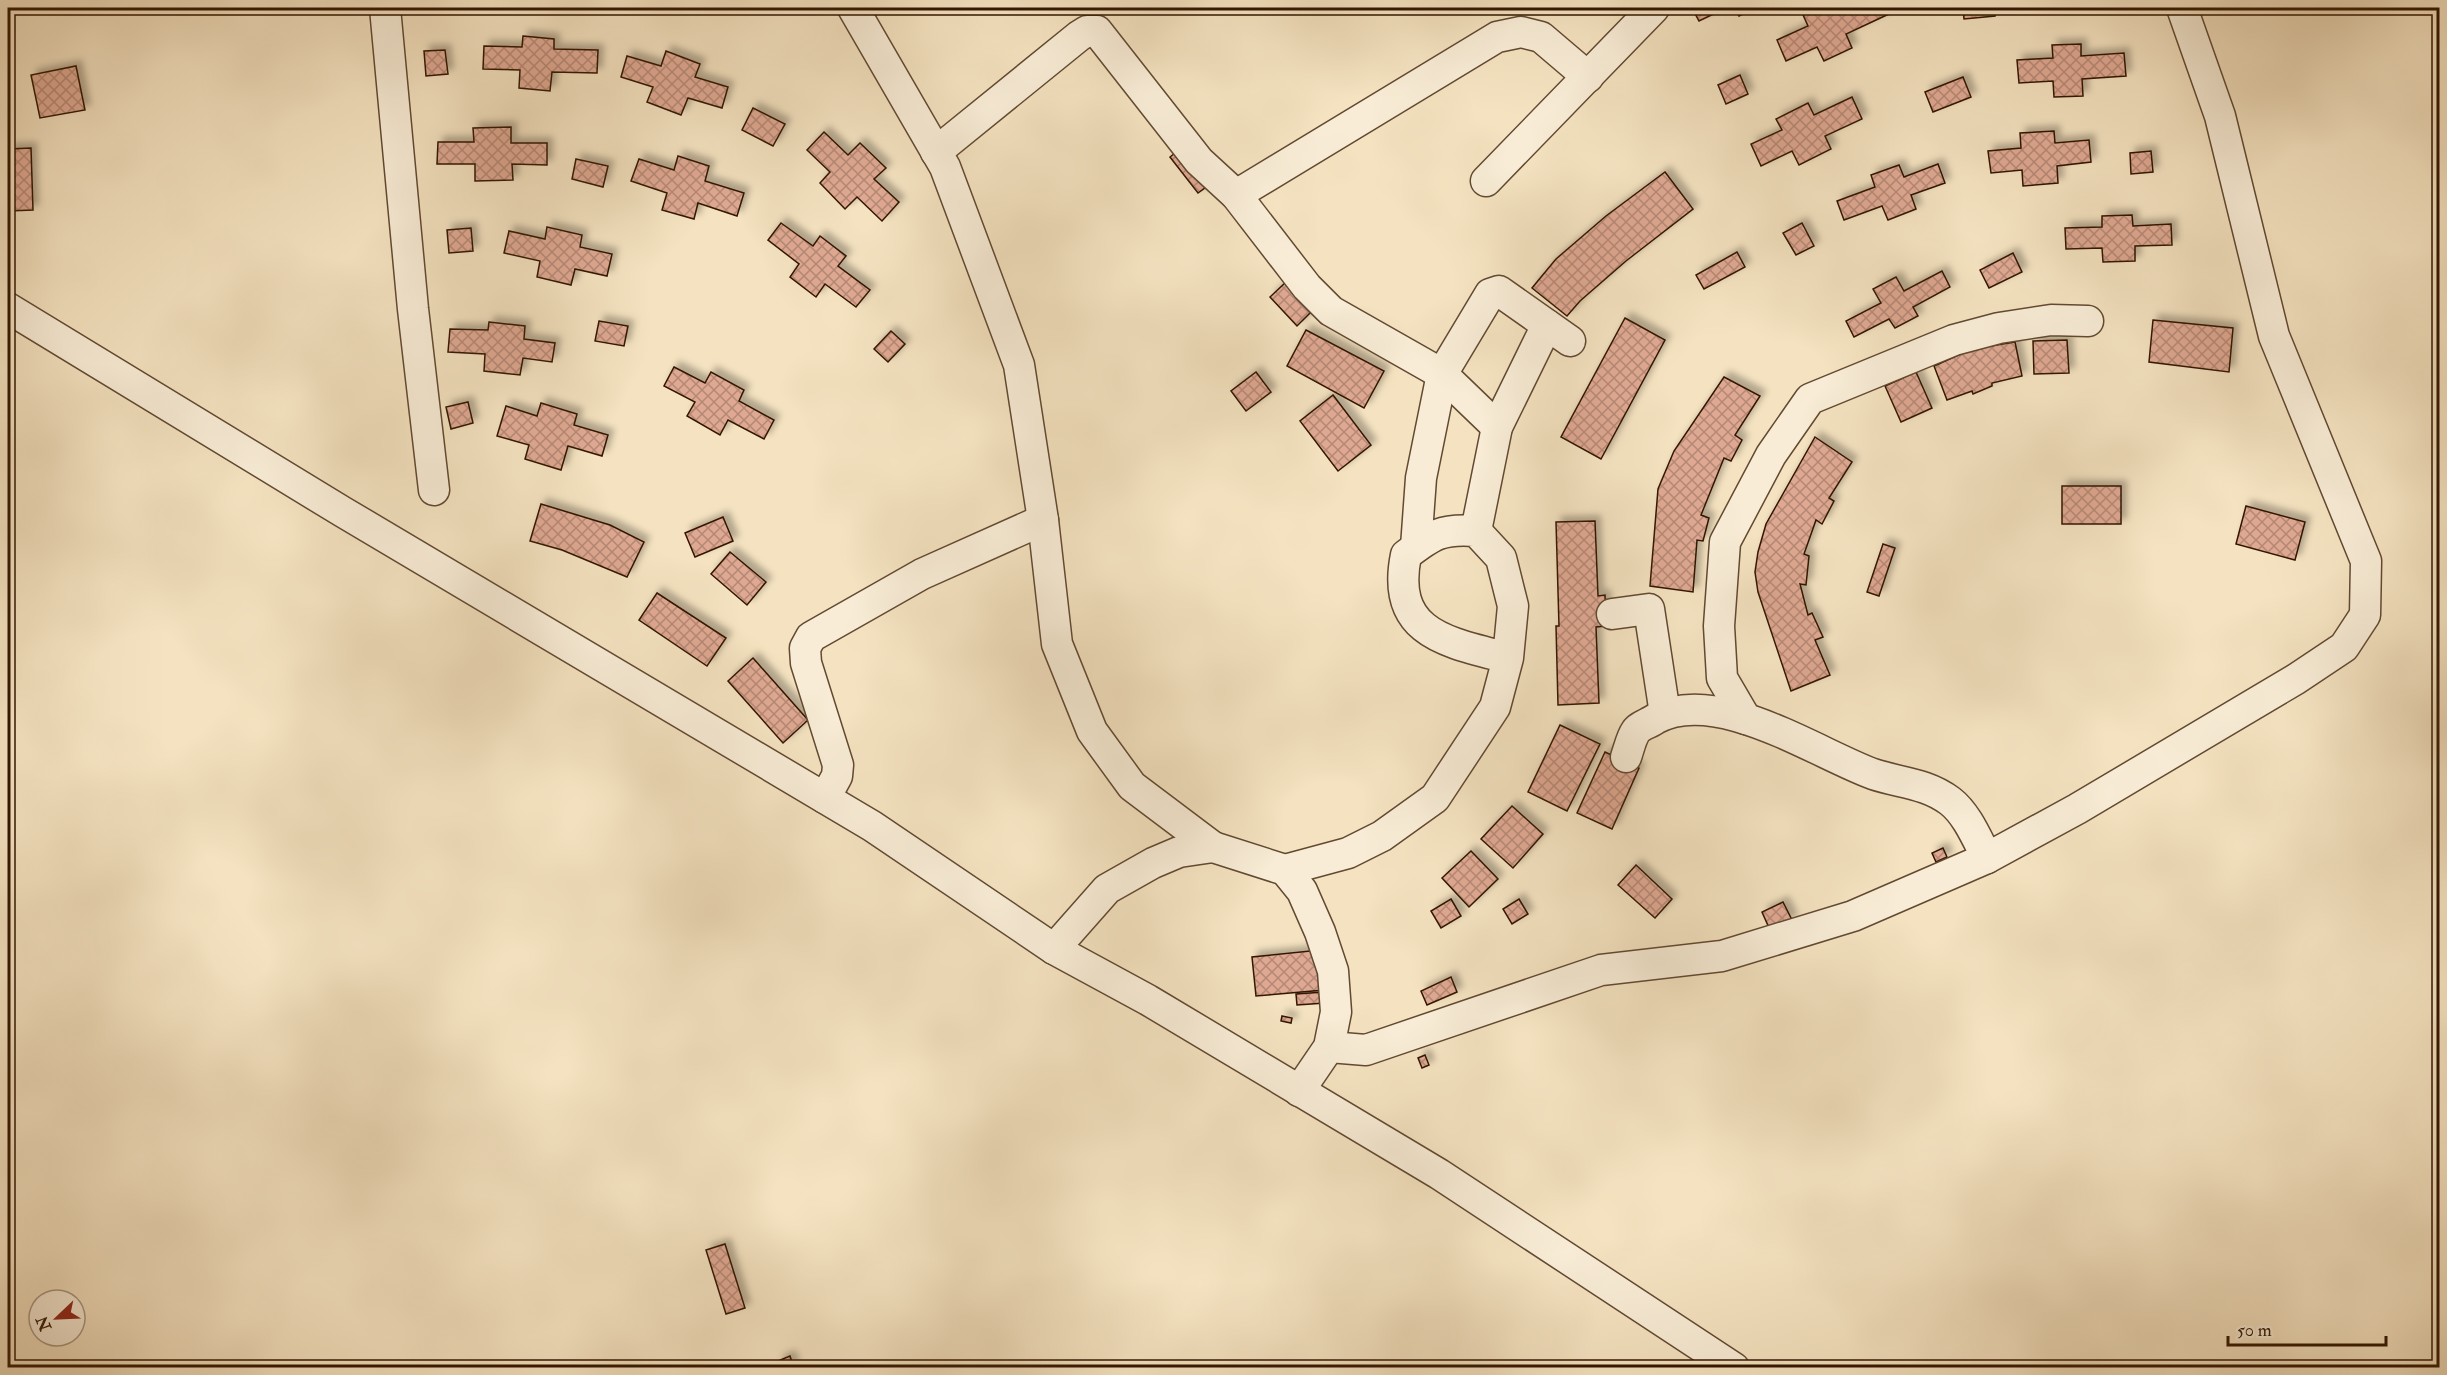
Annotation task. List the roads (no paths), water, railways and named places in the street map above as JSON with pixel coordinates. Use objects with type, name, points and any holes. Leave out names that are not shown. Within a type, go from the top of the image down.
[{"type":"street","points":[[385,8],[411,297],[434,490]]},
{"type":"street","points":[[853,8],[945,167],[1019,365],[1043,520],[1057,644],[1092,731],[1132,786],[1213,847],[1285,870],[1348,853],[1382,836],[1435,798],[1495,707],[1508,658],[1513,606],[1501,558],[1476,531],[1452,529],[1432,535],[1406,555],[1401,581],[1408,606],[1424,630],[1453,644],[1508,658]]},
{"type":"street","points":[[1486,181],[1654,8]]},
{"type":"street","points":[[1329,1047],[1366,1050],[1601,970],[1733,952],[1852,916],[1987,858],[2077,809],[2344,648],[2365,615],[2366,561],[2274,336],[2220,116],[2182,8]]},
{"type":"street","points":[[936,152],[1078,36],[1087,31],[1096,31],[1199,161],[1236,195],[1307,287],[1331,311],[1442,374],[1497,427]]},
{"type":"street","points":[[1236,195],[1497,37],[1521,32],[1540,37],[1588,77]]},
{"type":"street","points":[[1416,548],[1421,478],[1442,374],[1484,303],[1494,292],[1499,291],[1558,333],[1497,427],[1476,531]]},
{"type":"street","points":[[8,308],[343,512],[872,826],[1054,949],[1148,1000],[1438,1174],[1734,1368]]},
{"type":"street","points":[[1746,719],[1722,678],[1719,626],[1725,542],[1771,455],[1810,399],[1954,340],[1999,328],[2051,320],[2088,321]]},
{"type":"street","points":[[825,798],[837,776],[838,765],[806,663],[805,648],[811,637],[922,574],[1043,520]]},
{"type":"street","points":[[1612,614],[1649,609],[1665,714]]},
{"type":"street","points":[[1626,757],[1636,730],[1665,714],[1707,710],[1746,719],[1803,740],[1874,774],[1924,786],[1951,802],[1971,828],[1987,858]]},
{"type":"street","points":[[1054,949],[1107,889],[1153,862],[1179,852],[1213,847]]},
{"type":"street","points":[[1285,870],[1302,891],[1320,932],[1333,972],[1336,1012],[1329,1047],[1299,1091]]}]
